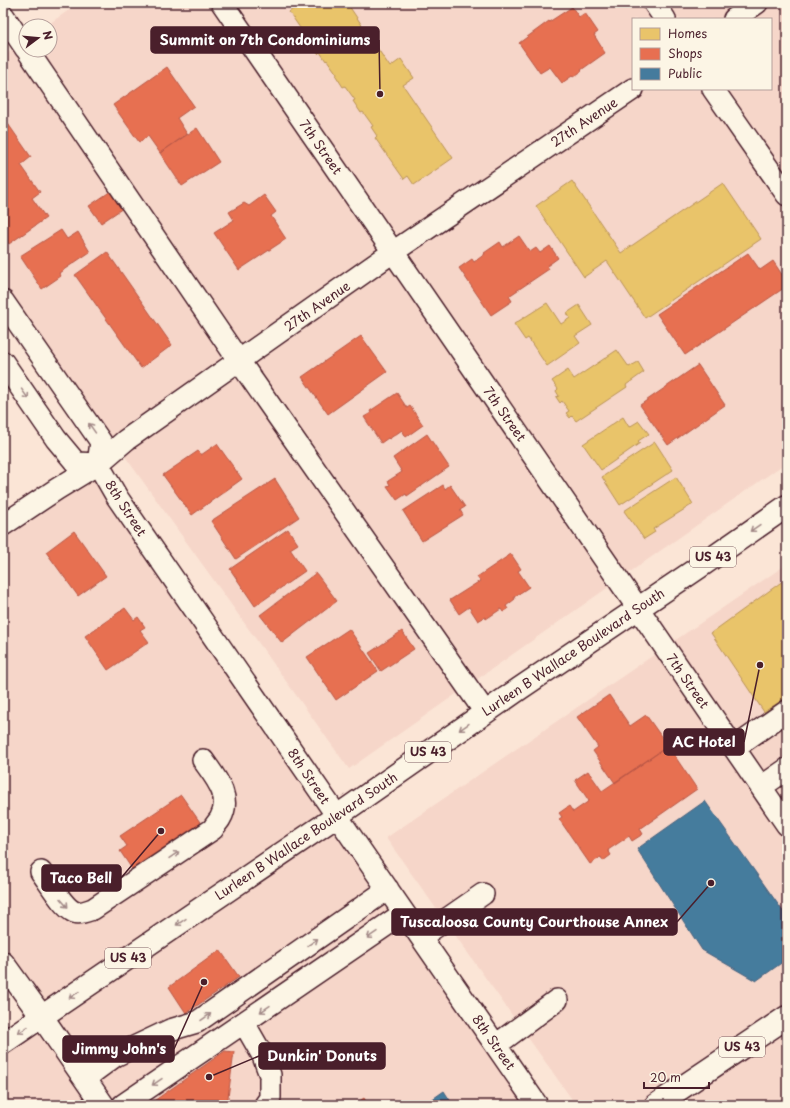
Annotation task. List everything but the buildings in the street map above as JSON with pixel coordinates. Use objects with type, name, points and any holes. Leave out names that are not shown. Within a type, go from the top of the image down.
[{"type":"main road","name":"Lurleen B Wallace Boulevard South","points":[[3,1043],[337,816],[485,712],[787,506]]},
{"type":"main road","points":[[3,963],[103,1105]]},
{"type":"main road","name":"US 43","points":[[656,1105],[787,1017]]},
{"type":"street","name":"7th Street","points":[[222,3],[787,825]]},
{"type":"street","points":[[654,3],[664,18]]},
{"type":"street","points":[[735,18],[757,3]]},
{"type":"street","points":[[3,15],[18,37]]},
{"type":"street","points":[[32,58],[239,361],[485,712]]},
{"type":"street","name":"27th Avenue","points":[[3,525],[98,464],[126,440],[393,252],[632,90]]},
{"type":"street","points":[[714,90],[787,195]]},
{"type":"street","points":[[3,301],[102,442],[98,464],[76,463],[60,445],[3,362]]},
{"type":"street","name":"8th Street","points":[[98,464],[118,497],[537,1105]]},
{"type":"street","points":[[734,748],[787,711]]},
{"type":"street","points":[[41,872],[65,906],[75,912],[84,912],[93,909],[213,828],[221,818],[225,804],[222,790],[203,760]]},
{"type":"street","points":[[761,787],[787,769]]},
{"type":"street","points":[[85,1078],[115,1056],[170,1030],[198,1022],[388,890]]},
{"type":"street","points":[[421,937],[483,894]]},
{"type":"street","points":[[123,1105],[404,913]]},
{"type":"street","points":[[496,1045],[557,1000]]},
{"type":"street","points":[[244,1023],[263,1056],[270,1075],[270,1098],[265,1105]]},
{"type":"shaded area","points":[[79,3],[787,3],[787,462],[349,769],[3,286],[3,57],[18,46],[18,58],[58,58],[57,18]]},
{"type":"shaded area","points":[[94,462],[537,1105],[3,1105],[3,1044],[42,1017],[3,962],[3,533]]},
{"type":"shaded area","points":[[787,564],[787,1105],[576,1105],[386,838]]},
{"type":"place","name":"Summit on 7th Condominiums","points":[[380,94]]},
{"type":"place","name":"AC Hotel","points":[[760,665]]},
{"type":"place","name":"Taco Bell","points":[[161,831]]},
{"type":"place","name":"Tuscaloosa County Courthouse Annex","points":[[711,883]]},
{"type":"place","name":"Jimmy John's","points":[[204,982]]},
{"type":"place","name":"Dunkin' Donuts","points":[[209,1077]]}]
